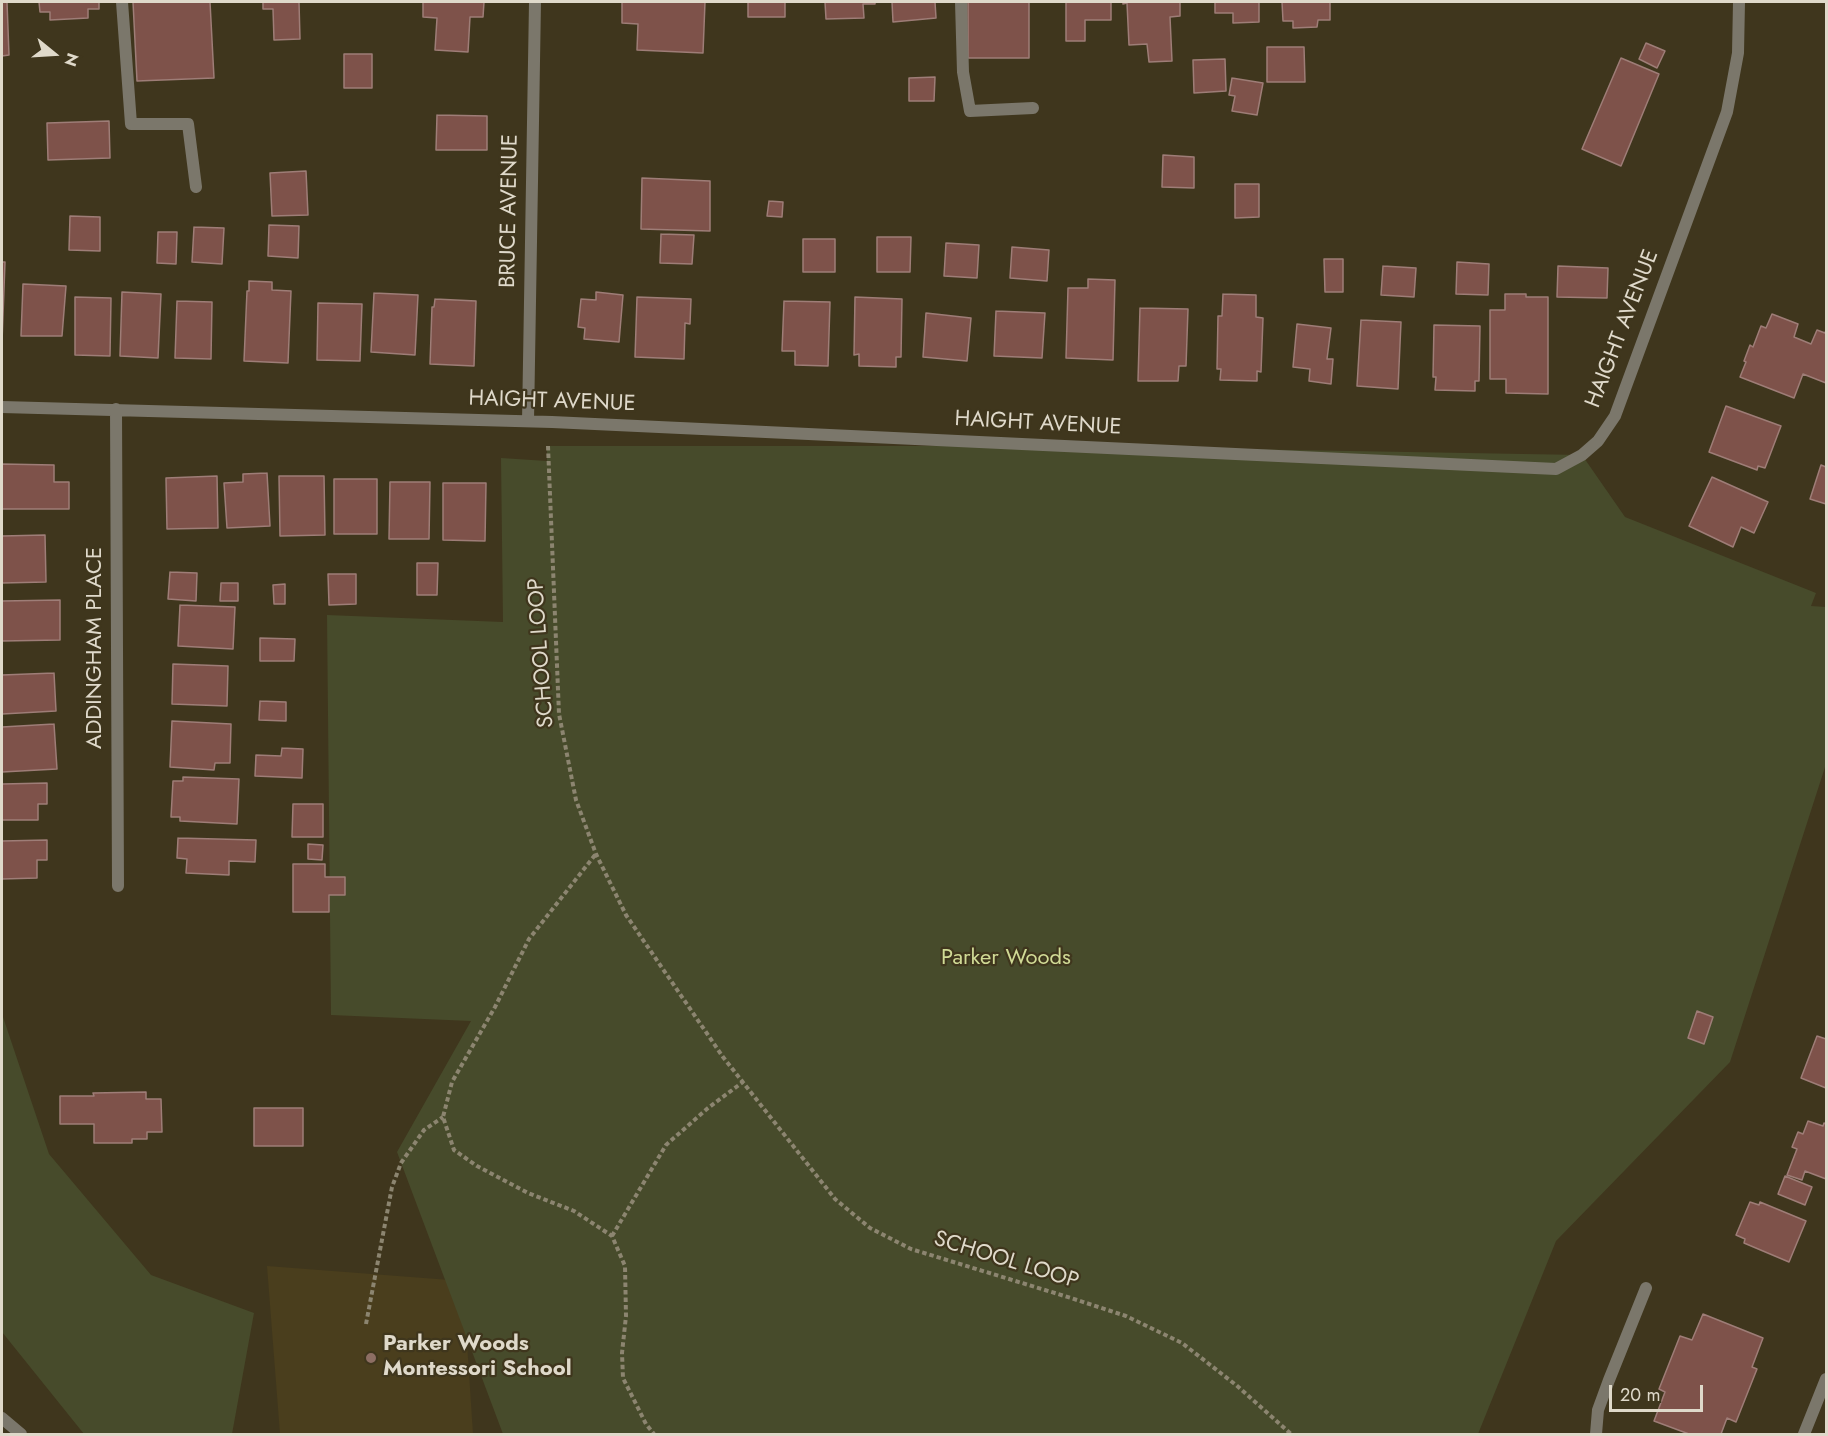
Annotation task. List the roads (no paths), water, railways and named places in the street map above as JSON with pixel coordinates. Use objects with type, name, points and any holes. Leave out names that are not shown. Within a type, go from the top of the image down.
[{"type":"street","points":[[122,2],[131,124],[188,124],[196,187]]},
{"type":"street","name":"BRUCE AVENUE","points":[[528,421],[535,2]]},
{"type":"street","points":[[961,2],[963,72],[970,111],[1033,108]]},
{"type":"street","name":"HAIGHT AVENUE","points":[[2,406],[528,421],[1556,469],[1582,454],[1598,441],[1614,416],[1727,112],[1738,53],[1738,2]]},
{"type":"street","name":"ADDINGHAM PLACE","points":[[116,409],[118,886]]},
{"type":"street","points":[[1596,1434],[1598,1410],[1646,1288]]},
{"type":"street","points":[[1804,1434],[1827,1379]]},
{"type":"street","points":[[2,1418],[21,1434]]},
{"type":"place","name":"Parker Woods Montessori School","points":[[371,1358]]},
{"type":"park label","name":"Parker Woods","points":[[1006,959]]}]
